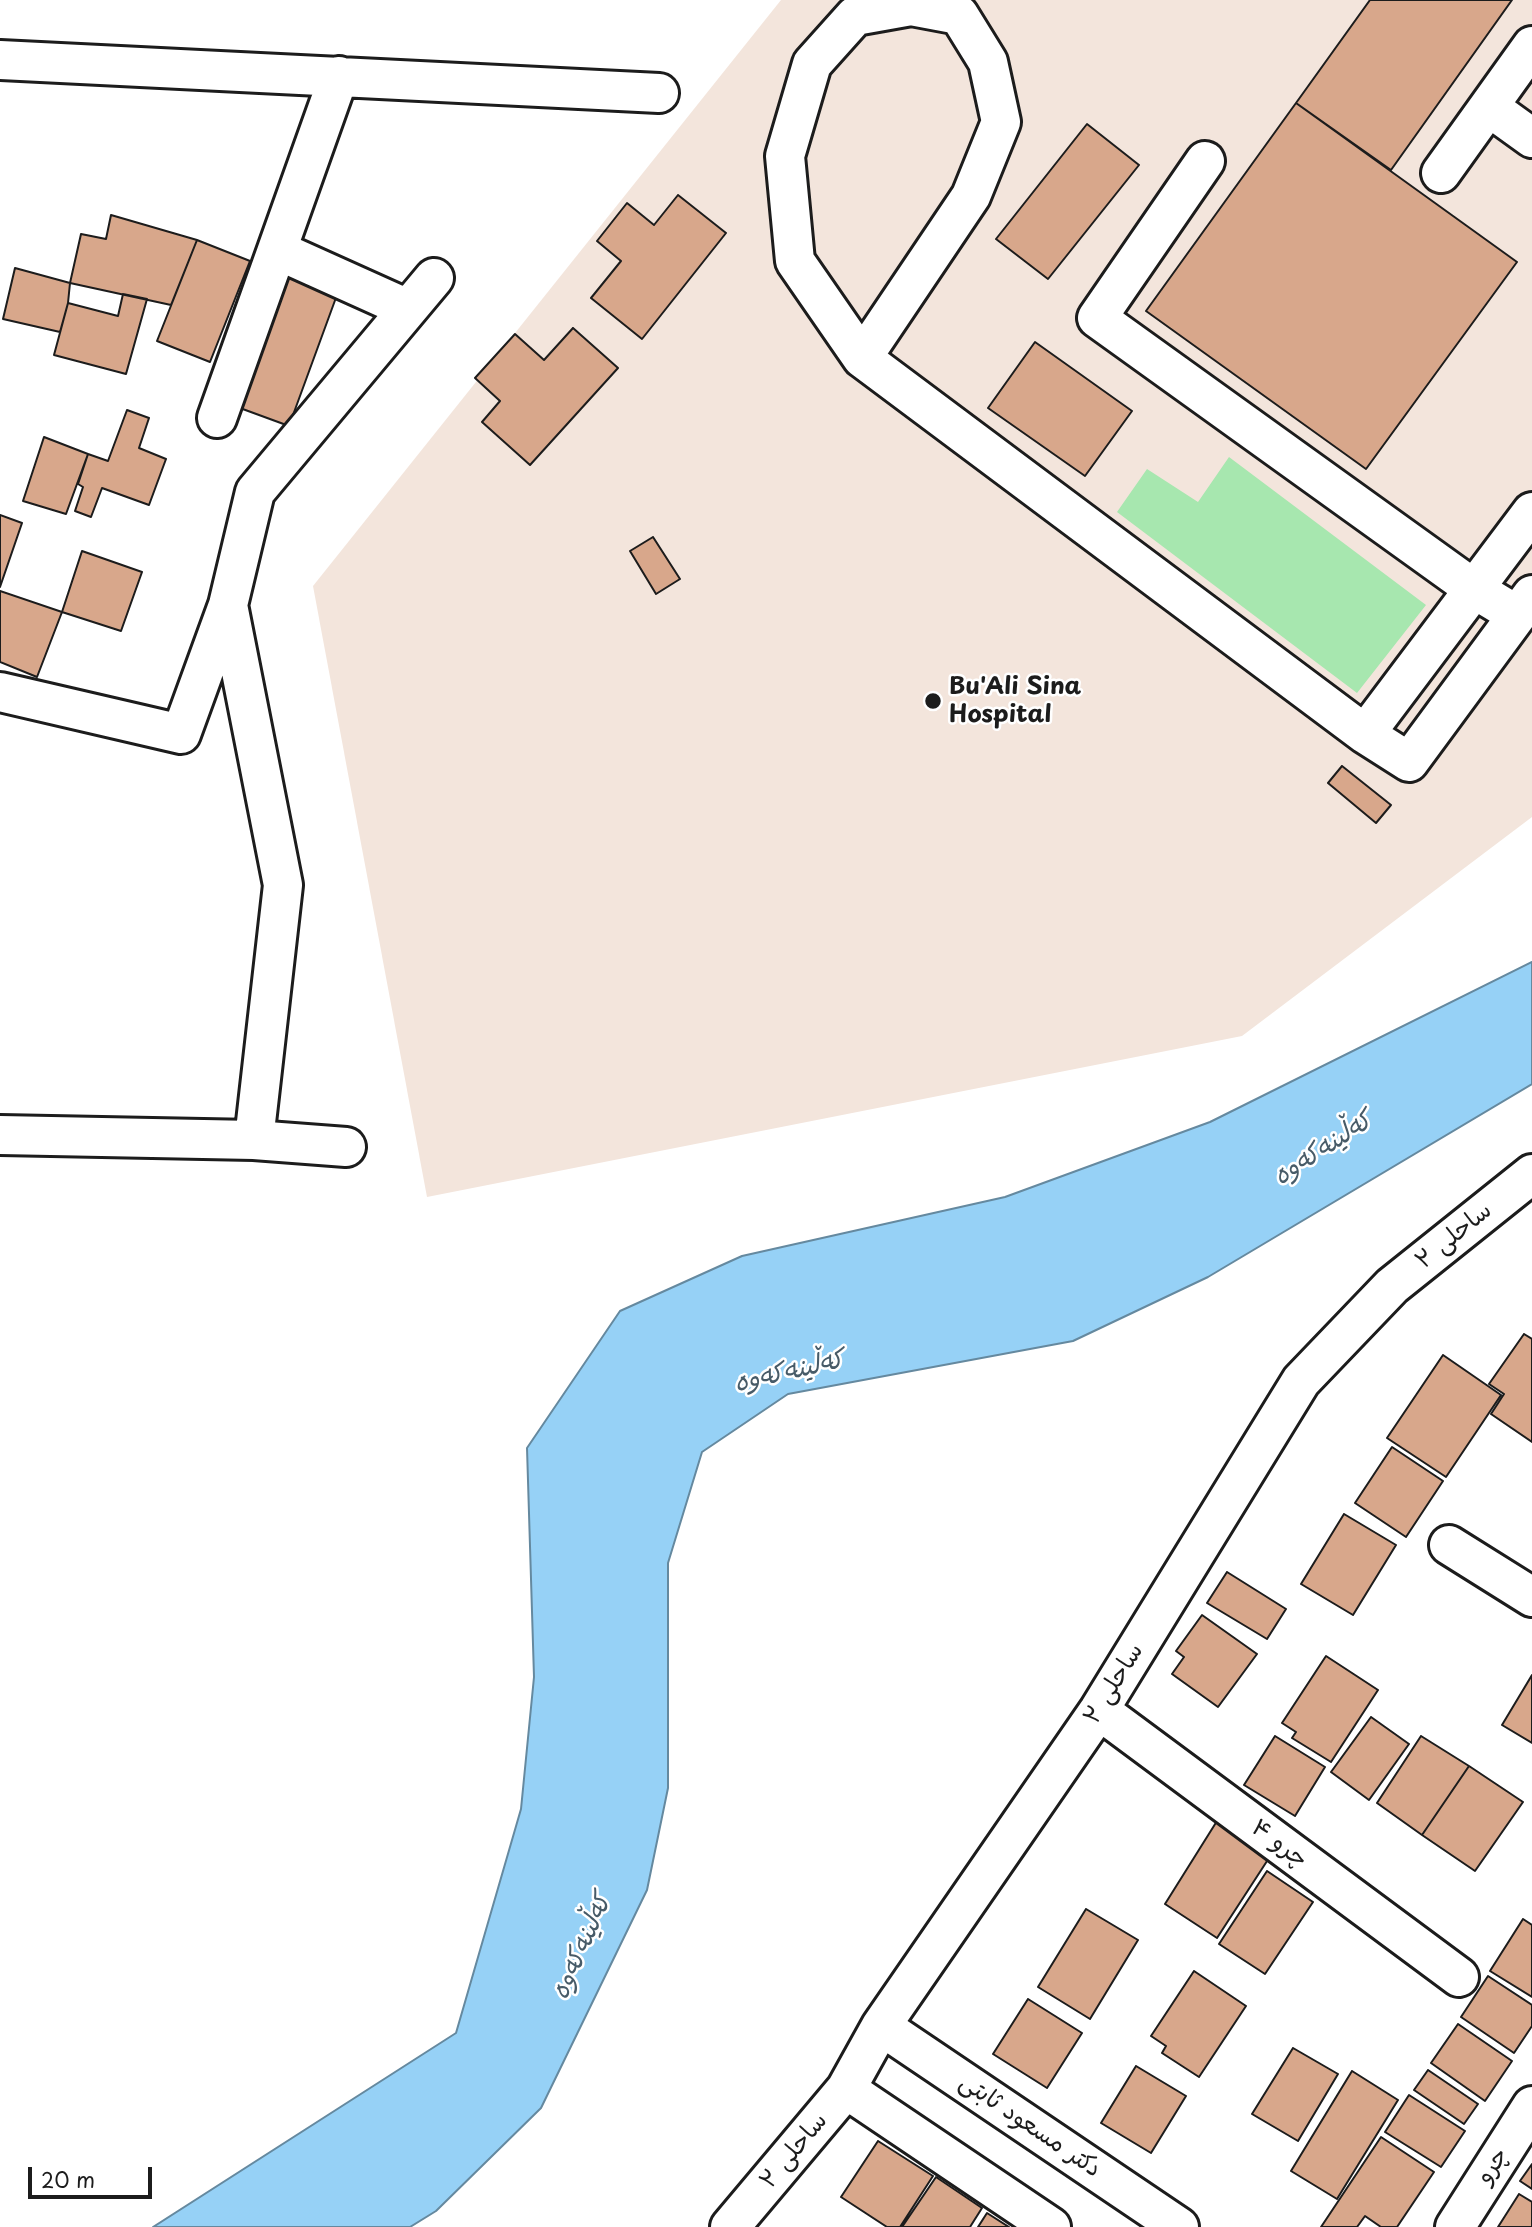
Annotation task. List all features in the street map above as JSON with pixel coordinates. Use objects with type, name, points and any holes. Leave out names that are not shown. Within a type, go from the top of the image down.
[{"type":"street","points":[[862,358],[971,196],[1001,122],[988,62],[959,15],[911,6],[855,16],[812,64],[785,156],[796,261],[862,358],[1365,734],[1409,762],[1524,605],[1474,589],[1097,318],[1205,161]]},
{"type":"street","points":[[1441,173],[1532,46]]},
{"type":"street","points":[[0,60],[659,93]]},
{"type":"street","points":[[217,418],[340,76]]},
{"type":"street","points":[[1489,107],[1532,138]]},
{"type":"street","points":[[277,250],[408,309]]},
{"type":"street","points":[[0,692],[181,734],[228,605],[255,492],[434,278]]},
{"type":"street","points":[[1365,734],[1532,512]]},
{"type":"street","points":[[228,605],[283,885],[254,1140]]},
{"type":"street","points":[[0,1135],[254,1140],[346,1147]]},
{"type":"street","name":"ساحلی ۲","points":[[730,2227],[846,2089],[881,2026],[1099,1710],[1301,1381],[1392,1286],[1532,1174]]},
{"type":"street","points":[[1449,1545],[1532,1597]]},
{"type":"street","name":"چرو ۴","points":[[1099,1710],[1460,1977]]},
{"type":"street","name":"دکتر مسعود ثابتی","points":[[881,2026],[1179,2227]]},
{"type":"street","points":[[846,2089],[1051,2227]]},
{"type":"street","name":"چرو","points":[[1455,2227],[1532,2106]]},
{"type":"shaded area","name":"Bu'Ali Sina Hospital","points":[[781,0],[1532,0],[1532,817],[1242,1036],[427,1197],[313,586]]},
{"type":"green space","points":[[1229,457],[1426,605],[1357,693],[1117,512],[1147,469],[1198,502]]},
{"type":"water","name":"کەڵینەکەوە","points":[[1532,962],[1532,1084],[1208,1277],[1073,1341],[788,1394],[702,1452],[668,1563],[668,1788],[647,1890],[541,2108],[436,2211],[410,2227],[153,2227],[456,2033],[521,1809],[534,1677],[527,1448],[620,1311],[742,1256],[1005,1197],[1210,1122]]},
{"type":"building","points":[[1370,0],[1512,0],[1391,170],[1296,103]]},
{"type":"building","points":[[1296,103],[1517,262],[1366,469],[1146,311]]},
{"type":"building","points":[[1087,124],[1139,165],[1048,279],[996,239]]},
{"type":"building","points":[[678,195],[726,233],[642,339],[591,298],[621,261],[597,241],[627,203],[654,225]]},
{"type":"building","points":[[111,215],[197,240],[171,305],[70,283],[81,234],[106,239]]},
{"type":"building","points":[[197,240],[250,261],[210,362],[157,341]]},
{"type":"building","points":[[281,262],[341,284],[289,426],[229,404]]},
{"type":"building","points":[[15,268],[70,283],[60,332],[3,319]]},
{"type":"building","points":[[123,294],[147,299],[126,374],[54,355],[68,303],[118,316]]},
{"type":"building","points":[[573,328],[618,368],[530,465],[482,422],[500,401],[475,378],[515,334],[544,360]]},
{"type":"building","points":[[1035,342],[1132,411],[1085,476],[988,408]]},
{"type":"building","points":[[127,410],[149,418],[139,448],[166,459],[149,505],[102,488],[91,517],[75,511],[83,487],[78,484],[88,454],[108,461]]},
{"type":"building","points":[[44,437],[88,454],[66,514],[23,501]]},
{"type":"building","points":[[0,515],[22,523],[0,587]]},
{"type":"building","points":[[653,537],[680,579],[656,594],[630,551]]},
{"type":"building","points":[[82,551],[142,572],[121,631],[62,612]]},
{"type":"building","points":[[0,591],[62,612],[37,677],[0,662]]},
{"type":"building","points":[[1342,766],[1391,805],[1376,823],[1328,783]]},
{"type":"building","points":[[1524,1334],[1532,1339],[1532,1442],[1491,1414],[1504,1394],[1489,1384]]},
{"type":"building","points":[[1443,1355],[1501,1395],[1446,1477],[1387,1438]]},
{"type":"building","points":[[1392,1447],[1443,1481],[1406,1537],[1355,1503]]},
{"type":"building","points":[[1344,1514],[1396,1545],[1353,1615],[1301,1584]]},
{"type":"building","points":[[1227,1572],[1286,1609],[1267,1639],[1207,1603]]},
{"type":"building","points":[[1202,1615],[1257,1654],[1218,1707],[1172,1674],[1184,1657],[1176,1651]]},
{"type":"building","points":[[1326,1656],[1378,1690],[1331,1762],[1292,1738],[1296,1732],[1282,1723]]},
{"type":"building","points":[[1532,1675],[1532,1743],[1502,1725]]},
{"type":"building","points":[[1371,1717],[1409,1744],[1369,1800],[1331,1772]]},
{"type":"building","points":[[1275,1736],[1325,1767],[1295,1816],[1244,1785]]},
{"type":"building","points":[[1421,1736],[1469,1766],[1422,1835],[1377,1803]]},
{"type":"building","points":[[1469,1766],[1523,1802],[1475,1871],[1422,1835]]},
{"type":"building","points":[[1217,1821],[1269,1858],[1217,1938],[1165,1904]]},
{"type":"building","points":[[1267,1871],[1313,1902],[1265,1974],[1219,1944]]},
{"type":"building","points":[[1086,1909],[1138,1940],[1090,2019],[1038,1987]]},
{"type":"building","points":[[1523,1919],[1532,1925],[1532,1997],[1490,1971]]},
{"type":"building","points":[[1194,1971],[1246,2006],[1199,2077],[1162,2053],[1166,2046],[1151,2036]]},
{"type":"building","points":[[1488,1976],[1532,2005],[1532,2026],[1514,2053],[1461,2017]]},
{"type":"building","points":[[1028,1999],[1082,2033],[1047,2088],[993,2054]]},
{"type":"building","points":[[1458,2024],[1512,2061],[1485,2101],[1431,2063]]},
{"type":"building","points":[[1293,2048],[1338,2074],[1298,2141],[1252,2114]]},
{"type":"building","points":[[1136,2066],[1186,2096],[1151,2153],[1101,2123]]},
{"type":"building","points":[[1428,2070],[1478,2104],[1464,2124],[1414,2090]]},
{"type":"building","points":[[1352,2071],[1398,2100],[1337,2199],[1291,2171]]},
{"type":"building","points":[[1409,2095],[1465,2131],[1441,2167],[1385,2132]]},
{"type":"building","points":[[1381,2137],[1434,2172],[1397,2227],[1381,2227],[1365,2216],[1357,2227],[1321,2227]]},
{"type":"building","points":[[878,2141],[933,2176],[900,2227],[887,2227],[841,2197]]},
{"type":"building","points":[[1532,2164],[1532,2189],[1520,2181]]},
{"type":"building","points":[[936,2177],[982,2208],[970,2227],[902,2227]]},
{"type":"building","points":[[1519,2194],[1532,2202],[1532,2227],[1498,2227]]},
{"type":"building","points":[[987,2213],[1009,2227],[978,2227]]},
{"type":"place","name":"Bu'Ali Sina Hospital","points":[[933,701]]}]
